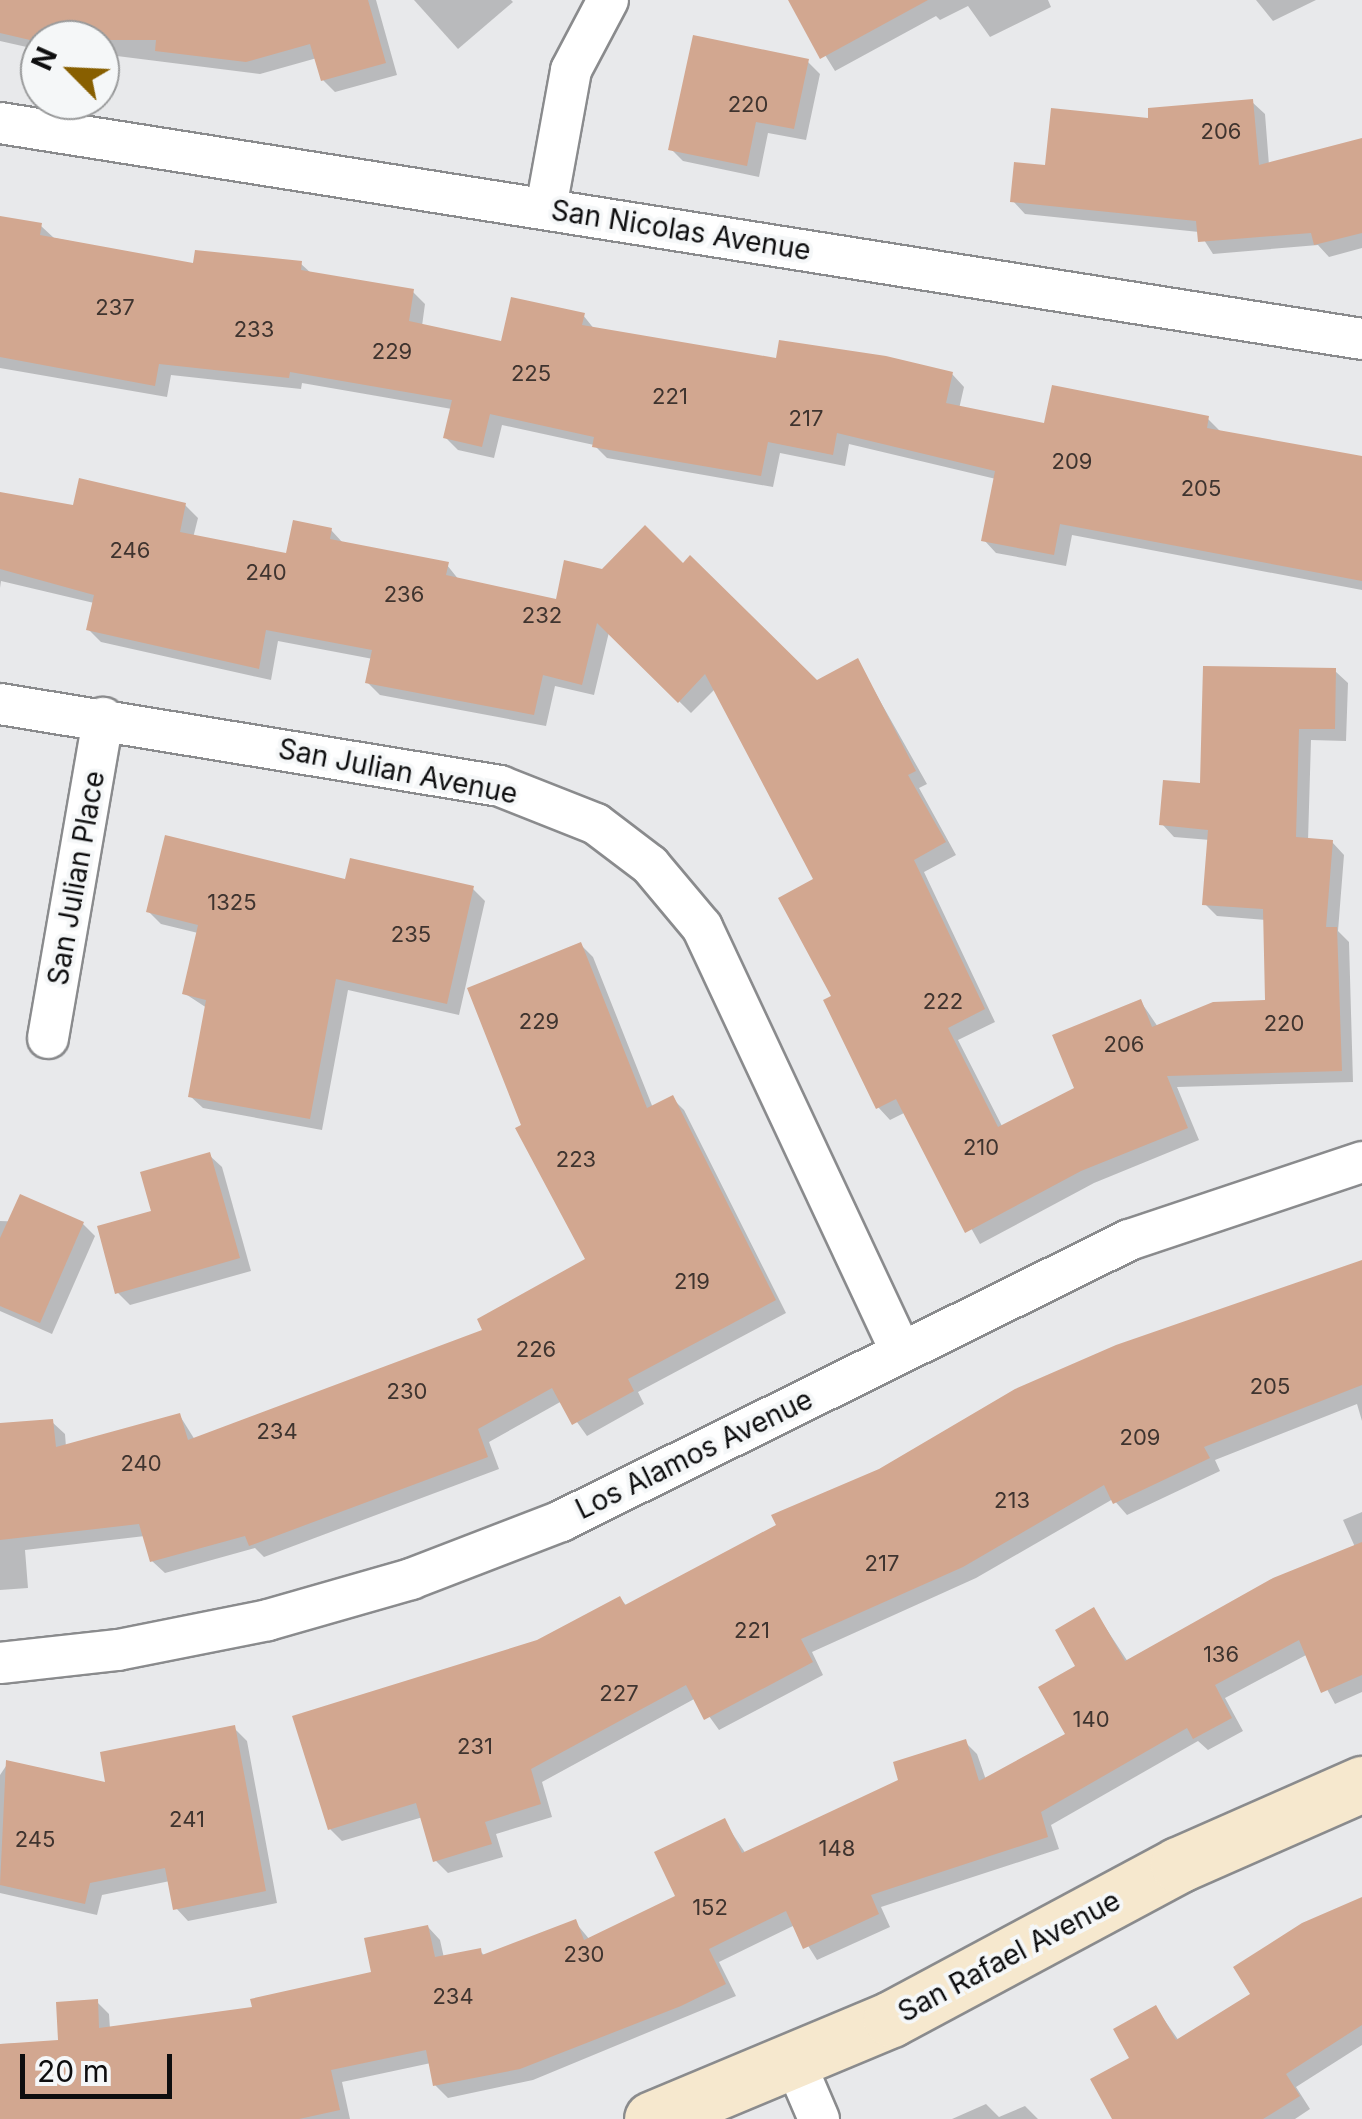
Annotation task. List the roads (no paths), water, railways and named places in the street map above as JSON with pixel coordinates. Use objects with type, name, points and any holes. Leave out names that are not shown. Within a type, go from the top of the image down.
[{"type":"street","points":[[546,208],[571,70],[608,0]]},
{"type":"street","name":"San Nicolas Avenue","points":[[0,123],[1362,340]]},
{"type":"street","name":"San Julian Avenue","points":[[0,704],[104,718],[500,786],[565,808],[650,866],[702,928],[901,1351]]},
{"type":"street","name":"San Julian Place","points":[[48,1038],[104,718]]},
{"type":"street","name":"Los Alamos Avenue","points":[[0,1663],[118,1650],[249,1624],[411,1579],[561,1520],[1129,1240],[1362,1162]]},
{"type":"street","name":"San Rafael Avenue","points":[[652,2119],[891,2019],[1178,1866],[1362,1784]]},
{"type":"street","points":[[795,2062],[820,2119]]}]
